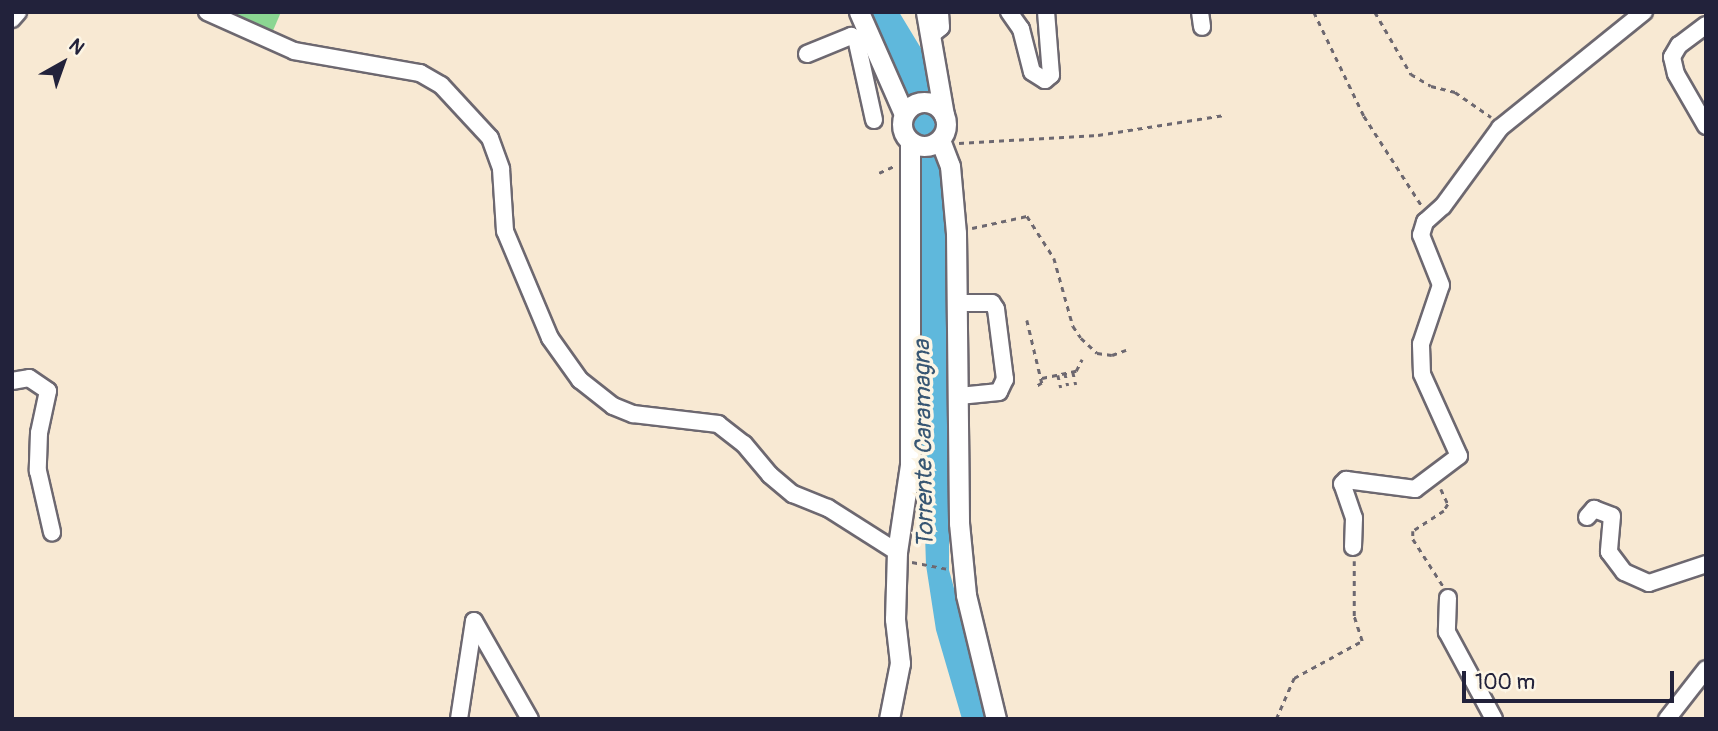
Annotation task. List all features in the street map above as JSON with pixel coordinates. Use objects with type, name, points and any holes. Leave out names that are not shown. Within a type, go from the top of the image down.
[{"type":"main road","points":[[859,12],[904,114],[902,129],[910,142],[910,465],[895,619],[900,663],[889,719]]},
{"type":"main road","points":[[926,12],[938,102],[946,128],[941,142],[951,175],[956,233],[959,523],[964,573],[996,719]]},
{"type":"main road","points":[[904,114],[914,104],[938,102]]},
{"type":"main road","points":[[910,142],[929,146],[941,142]]},
{"type":"street","points":[[12,19],[18,12]]},
{"type":"street","points":[[207,12],[294,51],[420,73],[441,85],[490,138],[501,169],[505,230],[550,338],[580,380],[612,407],[633,414],[718,424],[744,444],[793,494],[828,508],[900,556]]},
{"type":"street","points":[[930,36],[941,27],[940,12]]},
{"type":"street","points":[[1009,12],[1021,29],[1032,72],[1045,80],[1051,75],[1045,12]]},
{"type":"street","points":[[1353,547],[1354,518],[1342,485],[1346,480],[1405,491],[1431,480],[1460,453],[1422,374],[1421,344],[1441,285],[1421,235],[1430,217],[1502,126],[1644,12]]},
{"type":"street","points":[[1706,25],[1679,45],[1672,57],[1676,74],[1706,126]]},
{"type":"street","points":[[807,54],[851,36],[856,38],[874,120]]},
{"type":"street","points":[[958,303],[992,303],[996,309],[1006,379],[999,392],[959,396]]},
{"type":"street","points":[[12,381],[29,377],[48,391],[39,433],[38,471],[52,532]]},
{"type":"street","points":[[1587,517],[1594,509],[1612,516],[1609,552],[1624,572],[1649,583],[1668,580],[1706,564]]},
{"type":"street","points":[[1448,598],[1447,632],[1494,719]]},
{"type":"street","points":[[459,719],[474,621],[530,719]]},
{"type":"street","points":[[1667,719],[1706,669]]},
{"type":"path","points":[[1314,12],[1364,116],[1430,217]]},
{"type":"path","points":[[1375,12],[1411,74],[1430,86],[1464,96],[1502,126]]},
{"type":"path","points":[[941,142],[1098,135],[1224,116]]},
{"type":"path","points":[[879,173],[895,166]]},
{"type":"path","points":[[956,233],[1027,216],[1054,258],[1073,327],[1081,338],[1097,353],[1112,355],[1126,350]]},
{"type":"path","points":[[1027,320],[1042,383],[1034,388]]},
{"type":"path","points":[[1076,385],[1073,372],[1082,359]]},
{"type":"path","points":[[1041,378],[1073,372]]},
{"type":"path","points":[[1065,373],[1068,386]]},
{"type":"path","points":[[1058,375],[1061,388]]},
{"type":"path","points":[[1431,480],[1447,496],[1448,504],[1413,531],[1413,539],[1448,598]]},
{"type":"path","points":[[1276,719],[1294,678],[1363,641],[1354,616],[1353,547]]},
{"type":"path","points":[[900,556],[964,573]]},
{"type":"green space","points":[[235,12],[281,12],[272,33],[234,14]]},
{"type":"water","name":"Torrente Caramagna","points":[[868,12],[899,12],[922,50],[950,207],[949,570],[990,719],[962,719],[936,630],[926,565],[924,503],[919,485],[915,166],[904,90]]}]
